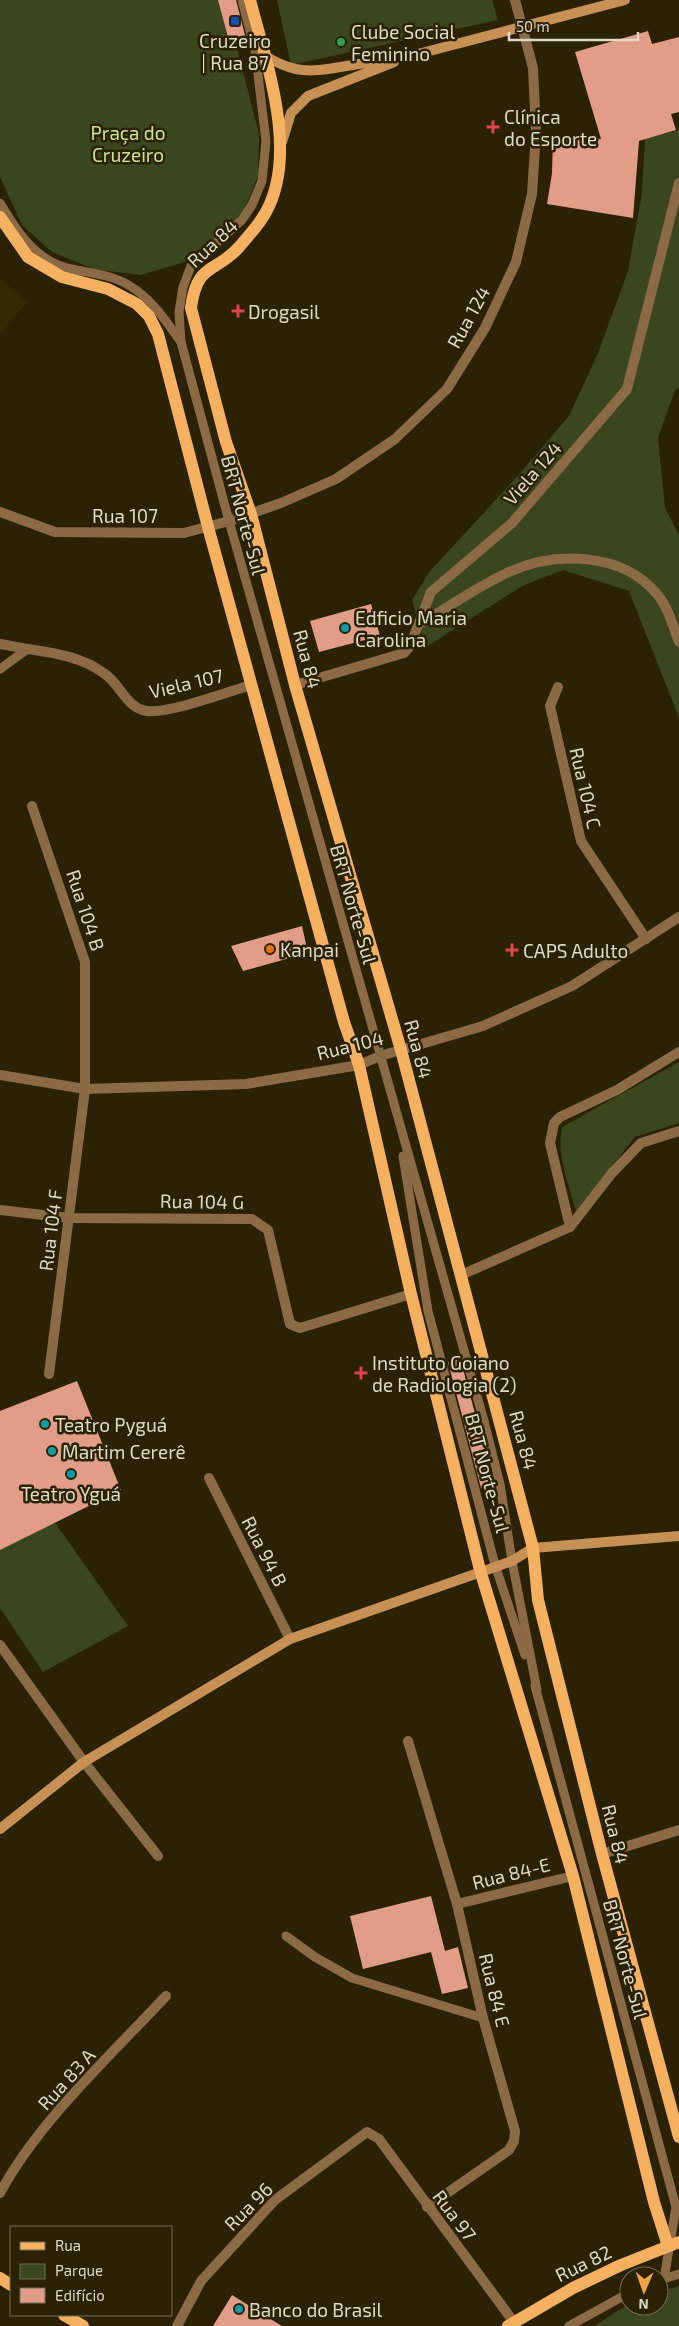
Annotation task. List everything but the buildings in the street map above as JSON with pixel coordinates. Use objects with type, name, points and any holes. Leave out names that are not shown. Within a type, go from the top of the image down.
[{"type":"main road","name":"Rua 84","points":[[250,0],[264,56],[281,145],[278,175],[266,212],[237,249],[205,271],[194,287],[191,308],[226,442],[251,514],[295,685],[401,1050],[533,1548],[538,1600],[602,1854],[679,2137]]},
{"type":"main road","points":[[264,56],[291,69],[314,71],[414,55],[625,0]]},
{"type":"main road","points":[[281,145],[291,113],[308,96],[414,55]]},
{"type":"main road","points":[[0,217],[28,257],[62,277],[108,289],[137,304],[150,316],[158,334],[251,686],[344,1022],[359,1065],[411,1294],[480,1570],[573,1876],[652,2193],[674,2244]]},
{"type":"main road","points":[[0,1829],[84,1762],[290,1639],[512,1560],[533,1548],[679,1536]]},
{"type":"main road","name":"Rua 82","points":[[511,2324],[573,2288],[620,2265],[674,2244]]},
{"type":"main road","points":[[66,2316],[83,2326]]},
{"type":"street","name":"Rua 124","points":[[251,514],[336,479],[395,439],[447,389],[485,328],[516,262],[532,194],[536,132],[533,68],[524,27],[515,0]]},
{"type":"street","name":"Viela 124","points":[[295,685],[404,653],[410,646],[432,592],[512,522],[627,390],[679,183]]},
{"type":"street","name":"Rua 107","points":[[0,512],[55,532],[184,533],[251,514]]},
{"type":"street","points":[[419,624],[509,572],[549,560],[596,559],[631,571],[657,594],[668,613],[679,642]]},
{"type":"street","name":"Viela 107","points":[[0,644],[79,658],[107,674],[130,702],[146,711],[164,710],[251,686]]},
{"type":"street","name":"Rua 104 C","points":[[558,687],[550,706],[581,841],[646,939]]},
{"type":"street","name":"Rua 104 B","points":[[32,806],[85,962],[86,1089]]},
{"type":"street","name":"Rua 104","points":[[0,1076],[86,1089],[246,1084],[359,1065],[380,1056],[483,1026],[572,986],[679,917]]},
{"type":"street","points":[[570,1227],[550,1143],[554,1123],[560,1117],[617,1090],[679,1052]]},
{"type":"street","name":"Rua 104 F","points":[[49,1374],[86,1089]]},
{"type":"street","points":[[461,1275],[570,1227],[612,1173],[642,1143],[679,1131]]},
{"type":"street","name":"Rua 104 G","points":[[0,1210],[69,1218],[252,1219],[268,1230],[290,1324],[300,1328],[411,1294]]},
{"type":"street","name":"Rua 94 B","points":[[209,1478],[290,1639]]},
{"type":"street","points":[[0,1645],[84,1762],[158,1856]]},
{"type":"street","name":"Rua 84 E","points":[[408,1741],[457,1904],[484,2018],[515,2131],[514,2141],[509,2150],[427,2207]]},
{"type":"street","points":[[602,1854],[679,1830]]},
{"type":"street","name":"Rua 84-E","points":[[457,1904],[573,1876]]},
{"type":"street","name":"Rua 83 A","points":[[0,2193],[28,2148],[67,2102],[166,1996]]},
{"type":"street","name":"Rua 97","points":[[367,2132],[379,2139],[511,2324]]},
{"type":"street","name":"Rua 96","points":[[177,2326],[201,2281],[275,2200],[367,2132]]},
{"type":"lane","name":"BRT Norte-Sul","points":[[242,0],[255,50],[266,141],[262,181],[252,205],[242,220],[191,266],[182,287],[179,312],[181,342],[229,521],[449,1304],[465,1350],[500,1484],[512,1560],[537,1690]]},
{"type":"lane","points":[[0,202],[26,243],[50,260],[66,268],[108,276],[128,285],[147,298],[181,342]]},
{"type":"lane","points":[[0,669],[26,650]]},
{"type":"lane","name":"BRT Norte-Sul","points":[[396,1111],[428,1311],[495,1565],[537,1690],[678,2208]]},
{"type":"lane","points":[[286,1936],[315,1957],[352,1978],[484,2018]]},
{"type":"lane","points":[[667,2266],[674,2244],[678,2208]]},
{"type":"lane","points":[[569,2326],[619,2298]]},
{"type":"shaded area","points":[[0,278],[27,302],[0,334]]},
{"type":"green space","name":"Praça do Cruzeiro","points":[[0,0],[225,0],[259,134],[258,176],[243,213],[210,245],[182,263],[140,275],[94,269],[52,252],[22,225],[0,177]]},
{"type":"green space","name":"Clube Social Feminino","points":[[277,0],[492,0],[498,20],[291,65]]},
{"type":"green space","points":[[679,130],[679,388],[675,390],[658,438],[665,508],[679,535],[679,718],[629,591],[563,570],[522,586],[426,647],[412,600],[430,571],[515,479],[569,416],[598,353],[628,271],[642,193],[645,139]]},
{"type":"green space","points":[[679,1062],[679,1123],[635,1137],[576,1211],[562,1159],[562,1127]]},
{"type":"green space","points":[[0,1445],[128,1626],[43,1672],[0,1608]]},
{"type":"green space","points":[[679,2286],[679,2326],[594,2326],[619,2310],[619,2316],[669,2316],[669,2289]]},
{"type":"place","name":"Cruzeiro | Rua 87","points":[[235,21]]},
{"type":"place","name":"Clube Social Feminino","points":[[341,42]]},
{"type":"place","name":"Clínica do Esporte","points":[[493,127]]},
{"type":"place","name":"Drogasil","points":[[238,311]]},
{"type":"place","name":"Edficio Maria Carolina","points":[[345,628]]},
{"type":"place","name":"Kanpai","points":[[270,949]]},
{"type":"place","name":"CAPS Adulto","points":[[512,950]]},
{"type":"place","name":"Instituto Goiano de Radiologia (2)","points":[[361,1373]]},
{"type":"place","name":"Teatro Pyguá","points":[[45,1424]]},
{"type":"place","name":"Martim Cererê","points":[[52,1451]]},
{"type":"place","name":"Teatro Yguá","points":[[71,1474]]},
{"type":"place","name":"Banco do Brasil","points":[[239,2309]]}]
